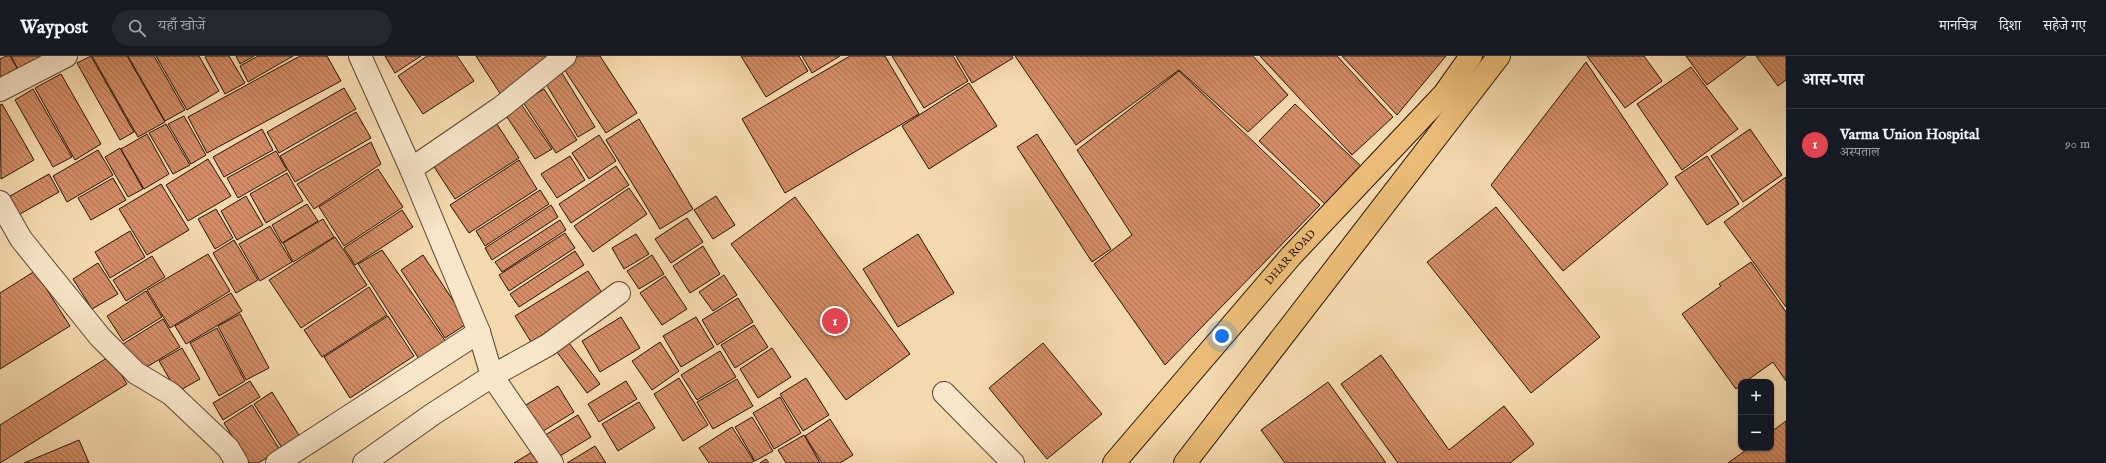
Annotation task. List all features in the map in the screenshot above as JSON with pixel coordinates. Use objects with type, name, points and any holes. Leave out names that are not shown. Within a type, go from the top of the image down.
[{"type":"main road","name":"DHAR ROAD","points":[[1114,463],[1291,256],[1444,94],[1471,56]]},
{"type":"main road","points":[[1185,463],[1499,56]]},
{"type":"street","points":[[0,90],[66,56]]},
{"type":"street","points":[[360,56],[411,169],[479,332],[492,376],[552,463]]},
{"type":"street","points":[[411,169],[500,108],[565,56]]},
{"type":"street","points":[[0,202],[21,239],[100,337],[136,373],[171,394],[228,448],[237,463]]},
{"type":"street","points":[[364,463],[433,414],[492,376],[548,345],[619,293]]},
{"type":"street","points":[[277,463],[479,332]]},
{"type":"street","points":[[944,393],[1013,463]]},
{"type":"building","points":[[10,56],[21,75],[0,87],[0,59]]},
{"type":"building","points":[[11,56],[39,56],[42,62],[21,75]]},
{"type":"building","points":[[91,56],[134,132],[120,140],[77,63]]},
{"type":"building","points":[[92,56],[127,56],[165,122],[138,137]]},
{"type":"building","points":[[128,56],[154,56],[185,110],[165,121]]},
{"type":"building","points":[[156,56],[199,56],[219,91],[187,110]]},
{"type":"building","points":[[229,56],[245,83],[225,94],[205,57]]},
{"type":"building","points":[[236,56],[254,56],[240,64]]},
{"type":"building","points":[[258,56],[293,56],[248,82],[240,66]]},
{"type":"building","points":[[300,56],[327,56],[341,81],[207,153],[188,117]]},
{"type":"building","points":[[385,56],[421,56],[395,73]]},
{"type":"building","points":[[427,56],[457,56],[474,81],[423,114],[398,76]]},
{"type":"building","points":[[476,56],[554,56],[501,95]]},
{"type":"building","points":[[578,56],[600,56],[637,113],[606,133],[562,66]]},
{"type":"building","points":[[741,56],[799,56],[808,71],[766,97]]},
{"type":"building","points":[[802,56],[840,56],[812,73]]},
{"type":"building","points":[[850,56],[885,56],[919,114],[785,193],[742,119]]},
{"type":"building","points":[[892,56],[953,56],[968,81],[924,108]]},
{"type":"building","points":[[956,56],[1012,56],[1013,58],[972,83]]},
{"type":"building","points":[[1015,56],[1253,56],[1288,95],[1248,132],[1179,70],[1076,145]]},
{"type":"building","points":[[1260,56],[1337,56],[1393,117],[1352,155]]},
{"type":"building","points":[[1342,56],[1446,56],[1397,115]]},
{"type":"building","points":[[1587,56],[1644,56],[1662,81],[1625,108]]},
{"type":"building","points":[[1686,56],[1746,56],[1707,85]]},
{"type":"building","points":[[1756,56],[1786,56],[1786,80],[1778,86]]},
{"type":"building","points":[[1586,62],[1668,184],[1563,271],[1491,185]]},
{"type":"building","points":[[1691,67],[1738,129],[1682,170],[1637,104]]},
{"type":"building","points":[[1179,71],[1320,205],[1165,365],[1094,264],[1132,235],[1077,150]]},
{"type":"building","points":[[562,73],[595,127],[578,137],[546,84]]},
{"type":"building","points":[[61,74],[101,144],[75,160],[35,88]]},
{"type":"building","points":[[969,83],[997,126],[929,169],[902,126]]},
{"type":"building","points":[[344,88],[356,109],[279,153],[267,132]]},
{"type":"building","points":[[33,89],[72,157],[53,167],[15,100]]},
{"type":"building","points":[[544,89],[577,140],[556,153],[523,102]]},
{"type":"building","points":[[2,104],[34,160],[1,179],[0,105]]},
{"type":"building","points":[[521,104],[552,149],[535,159],[505,114]]},
{"type":"building","points":[[1295,104],[1363,168],[1327,206],[1259,141]]},
{"type":"building","points":[[356,112],[371,138],[295,182],[280,156]]},
{"type":"building","points":[[184,116],[206,155],[191,164],[168,124]]},
{"type":"building","points":[[493,118],[519,158],[455,199],[429,159]]},
{"type":"building","points":[[639,119],[693,209],[660,229],[606,140]]},
{"type":"building","points":[[166,124],[190,165],[173,174],[149,133]]},
{"type":"building","points":[[262,129],[273,150],[224,177],[213,157]]},
{"type":"building","points":[[1750,129],[1782,175],[1743,202],[1711,156]]},
{"type":"building","points":[[147,134],[169,174],[144,189],[121,149]]},
{"type":"building","points":[[1037,134],[1111,249],[1092,262],[1017,147]]},
{"type":"building","points":[[599,135],[616,161],[589,179],[572,153]]},
{"type":"building","points":[[371,142],[381,164],[314,209],[297,184]]},
{"type":"building","points":[[120,148],[143,189],[128,197],[105,157]]},
{"type":"building","points":[[98,150],[113,175],[67,202],[53,176]]},
{"type":"building","points":[[276,151],[287,170],[238,198],[227,178]]},
{"type":"building","points":[[570,156],[585,180],[557,198],[541,174]]},
{"type":"building","points":[[1707,156],[1739,204],[1707,225],[1675,177]]},
{"type":"building","points":[[208,159],[231,196],[188,221],[166,185]]},
{"type":"building","points":[[519,160],[537,189],[469,233],[450,205]]},
{"type":"building","points":[[616,166],[629,185],[571,223],[559,204]]},
{"type":"building","points":[[378,169],[403,207],[344,246],[319,207]]},
{"type":"building","points":[[287,173],[303,201],[266,223],[250,194]]},
{"type":"building","points":[[49,174],[59,192],[13,218],[3,200]]},
{"type":"building","points":[[1786,177],[1786,307],[1724,222]]},
{"type":"building","points":[[113,178],[126,200],[91,220],[78,198]]},
{"type":"building","points":[[161,184],[189,230],[147,255],[119,209]]},
{"type":"building","points":[[629,188],[647,214],[593,252],[574,226]]},
{"type":"building","points":[[540,190],[549,204],[485,246],[476,231]]},
{"type":"building","points":[[246,196],[263,225],[237,240],[221,211]]},
{"type":"building","points":[[716,196],[735,225],[713,239],[694,210]]},
{"type":"building","points":[[795,197],[910,354],[846,400],[731,244]]},
{"type":"building","points":[[307,204],[318,221],[282,243],[272,225]]},
{"type":"building","points":[[551,205],[558,217],[492,260],[485,248]]},
{"type":"building","points":[[1496,207],[1600,337],[1531,393],[1427,262]]},
{"type":"building","points":[[216,209],[233,238],[215,249],[198,219]]},
{"type":"building","points":[[402,210],[413,227],[355,265],[344,248]]},
{"type":"building","points":[[687,218],[703,242],[671,263],[655,239]]},
{"type":"building","points":[[323,219],[334,237],[293,262],[283,243]]},
{"type":"building","points":[[560,220],[566,230],[502,272],[495,262]]},
{"type":"building","points":[[270,226],[292,262],[260,281],[239,244]]},
{"type":"building","points":[[130,231],[145,257],[110,278],[95,252]]},
{"type":"building","points":[[565,233],[575,248],[509,291],[499,275]]},
{"type":"building","points":[[636,234],[649,254],[624,269],[612,248]]},
{"type":"building","points":[[918,234],[954,293],[898,327],[863,269]]},
{"type":"building","points":[[335,237],[367,285],[301,328],[269,280]]},
{"type":"building","points":[[234,240],[258,280],[236,293],[213,253]]},
{"type":"building","points":[[703,246],[720,274],[690,293],[673,266]]},
{"type":"building","points":[[382,250],[446,342],[419,359],[358,264]]},
{"type":"building","points":[[575,251],[584,265],[519,307],[510,294]]},
{"type":"building","points":[[208,254],[230,291],[170,328],[147,290]]},
{"type":"building","points":[[423,255],[468,323],[445,338],[401,270]]},
{"type":"building","points":[[652,255],[664,274],[639,289],[627,271]]},
{"type":"building","points":[[152,256],[165,277],[126,301],[113,280]]},
{"type":"building","points":[[1751,262],[1786,312],[1786,381],[1773,362],[1749,379],[1738,379],[1738,387],[1736,389],[1682,314],[1721,286],[1719,284]]},
{"type":"building","points":[[98,263],[118,294],[92,309],[73,279]]},
{"type":"building","points":[[35,271],[70,326],[0,369],[0,293]]},
{"type":"building","points":[[588,271],[604,296],[531,342],[515,316]]},
{"type":"building","points":[[724,275],[737,295],[713,311],[699,292]]},
{"type":"building","points":[[665,276],[687,309],[662,325],[640,293]]},
{"type":"building","points":[[369,287],[387,315],[322,357],[304,330]]},
{"type":"building","points":[[146,291],[162,317],[123,341],[107,316]]},
{"type":"building","points":[[231,293],[242,311],[186,344],[175,326]]},
{"type":"building","points":[[738,298],[753,322],[717,345],[702,320]]},
{"type":"building","points":[[240,314],[269,368],[246,380],[218,326]]},
{"type":"building","points":[[388,316],[414,356],[350,398],[324,357]]},
{"type":"building","points":[[621,317],[640,348],[600,372],[582,341]]},
{"type":"building","points":[[696,317],[714,347],[681,367],[663,336]]},
{"type":"building","points":[[163,319],[180,347],[140,371],[123,344]]},
{"type":"building","points":[[754,325],[768,347],[735,368],[721,345]]},
{"type":"building","points":[[217,328],[245,381],[219,396],[190,343]]},
{"type":"building","points":[[566,339],[600,384],[587,393],[554,348]]},
{"type":"building","points":[[660,342],[679,371],[652,390],[632,361]]},
{"type":"building","points":[[1043,343],[1102,414],[1047,459],[989,388]]},
{"type":"building","points":[[182,348],[200,379],[177,392],[159,361]]},
{"type":"building","points":[[772,348],[791,377],[758,398],[740,369]]},
{"type":"building","points":[[720,351],[736,377],[697,400],[681,375]]},
{"type":"building","points":[[1381,355],[1449,450],[1504,406],[1534,444],[1510,463],[1398,463],[1341,384]]},
{"type":"building","points":[[110,356],[127,384],[0,463],[0,425]]},
{"type":"building","points":[[679,378],[708,425],[683,441],[654,394]]},
{"type":"building","points":[[806,378],[829,415],[803,431],[780,394]]},
{"type":"building","points":[[737,379],[753,406],[713,429],[697,402]]},
{"type":"building","points":[[250,381],[260,397],[223,420],[213,403]]},
{"type":"building","points":[[626,381],[637,399],[599,422],[588,404]]},
{"type":"building","points":[[1328,382],[1386,463],[1285,463],[1261,430]]},
{"type":"building","points":[[558,386],[574,412],[540,433],[524,406]]},
{"type":"building","points":[[272,392],[300,437],[282,448],[254,404]]},
{"type":"building","points":[[780,397],[801,433],[774,449],[753,413]]},
{"type":"building","points":[[639,402],[655,428],[618,451],[602,424]]},
{"type":"building","points":[[252,405],[280,450],[258,463],[249,463],[224,423]]},
{"type":"building","points":[[578,415],[591,437],[555,459],[542,437]]},
{"type":"building","points":[[752,417],[773,451],[755,461],[735,427]]},
{"type":"building","points":[[830,419],[853,455],[840,463],[822,463],[805,436]]},
{"type":"building","points":[[1786,421],[1786,463],[1728,463],[1745,451],[1774,451],[1774,430]]},
{"type":"building","points":[[732,427],[754,461],[751,463],[709,463],[699,448]]},
{"type":"building","points":[[804,435],[820,463],[786,463],[778,450]]},
{"type":"building","points":[[79,440],[89,463],[24,463]]},
{"type":"building","points":[[595,446],[606,463],[567,463]]},
{"type":"building","points":[[532,452],[539,463],[514,463]]},
{"type":"building","points":[[766,459],[769,463],[760,463]]},
{"type":"place","name":"Varma Union Hospital","points":[[835,321]]}]
